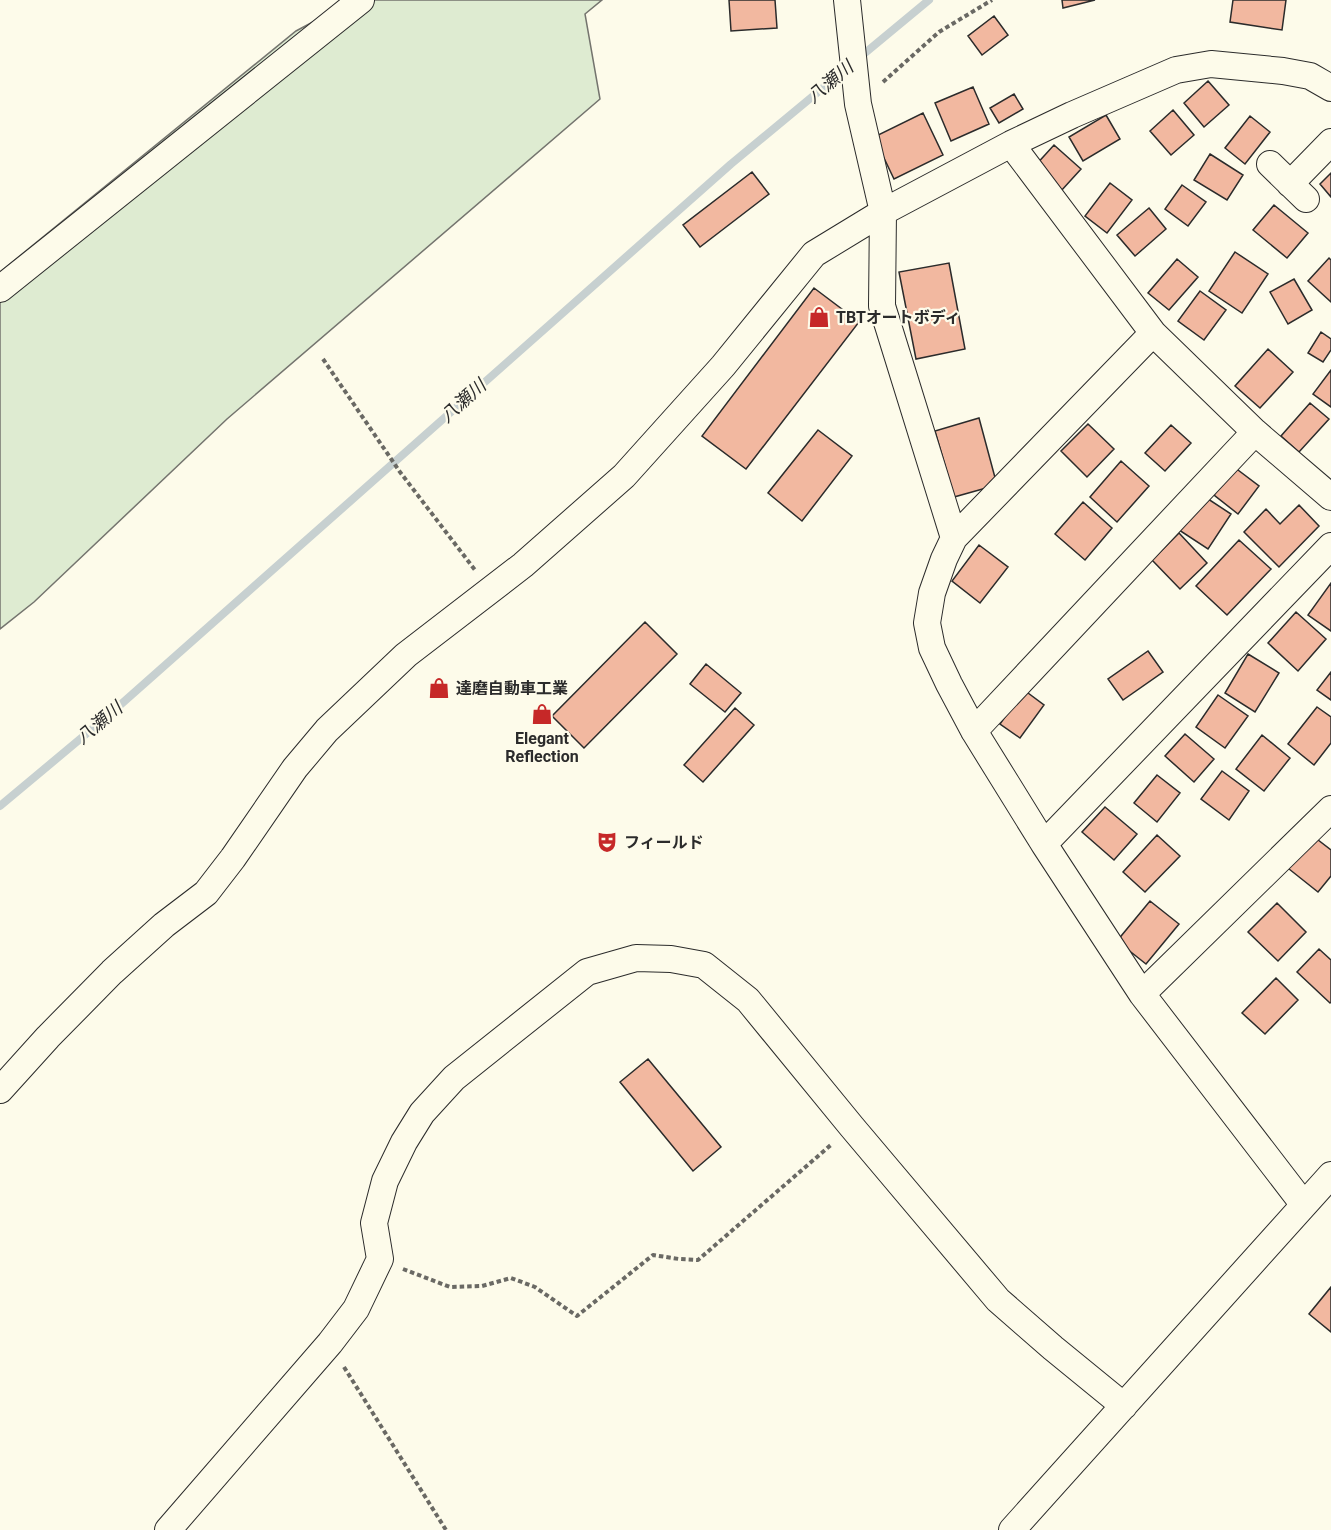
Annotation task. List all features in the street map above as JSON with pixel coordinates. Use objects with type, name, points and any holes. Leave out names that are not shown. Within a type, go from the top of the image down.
[{"type":"street","points":[[0,289],[360,0]]},
{"type":"street","points":[[847,0],[857,97],[883,212],[882,306],[954,538]]},
{"type":"street","points":[[0,1090],[112,972],[164,925],[207,893],[295,768],[327,730],[406,655],[524,565],[624,476],[723,366],[814,254],[883,212],[1011,144],[1176,70],[1211,64],[1283,71],[1310,76],[1331,88]]},
{"type":"street","points":[[1270,164],[1298,191],[1331,142]]},
{"type":"street","points":[[1011,144],[1154,333],[1255,432],[1331,497]]},
{"type":"street","points":[[1154,333],[954,538],[932,593],[927,623],[932,648],[949,684],[974,731],[1044,844],[1142,994],[1304,1205]]},
{"type":"street","points":[[974,731],[1255,432]]},
{"type":"street","points":[[1044,844],[1331,546]]},
{"type":"street","points":[[1142,994],[1331,809]]},
{"type":"street","points":[[168,1530],[330,1343],[356,1309],[380,1259],[374,1223],[385,1181],[404,1142],[422,1113],[454,1078],[587,972],[636,958],[670,959],[704,965],[748,999],[998,1300],[1124,1406]]},
{"type":"street","points":[[1016,1528],[1331,1175]]},
{"type":"path","points":[[857,97],[939,32],[992,0]]},
{"type":"path","points":[[323,359],[386,453],[491,590]]},
{"type":"path","points":[[380,1259],[450,1287],[482,1286],[511,1278],[535,1287],[578,1316],[653,1255],[698,1260],[852,1127]]},
{"type":"path","points":[[330,1343],[446,1530]]},
{"type":"green space","points":[[354,0],[602,0],[585,14],[600,99],[227,419],[34,602],[0,629],[0,272],[296,31]]},
{"type":"building","points":[[729,0],[775,0],[777,28],[731,31]]},
{"type":"building","points":[[1062,0],[1095,0],[1063,8]]},
{"type":"building","points":[[1233,0],[1286,0],[1282,30],[1230,22]]},
{"type":"building","points":[[994,16],[1008,35],[982,55],[968,36]]},
{"type":"building","points":[[1208,81],[1229,105],[1204,127],[1184,103]]},
{"type":"building","points":[[973,87],[989,124],[951,141],[935,103]]},
{"type":"building","points":[[1014,94],[1023,109],[999,123],[990,108]]},
{"type":"building","points":[[1173,110],[1194,135],[1171,155],[1150,131]]},
{"type":"building","points":[[923,113],[943,155],[894,179],[874,137]]},
{"type":"building","points":[[1106,115],[1120,139],[1083,161],[1069,137]]},
{"type":"building","points":[[1250,116],[1270,132],[1245,164],[1225,148]]},
{"type":"building","points":[[1054,145],[1081,169],[1061,191],[1034,167]]},
{"type":"building","points":[[1210,154],[1243,175],[1227,200],[1194,180]]},
{"type":"building","points":[[752,172],[769,194],[700,247],[683,225]]},
{"type":"building","points":[[1331,173],[1331,197],[1320,184]]},
{"type":"building","points":[[1110,183],[1132,200],[1107,233],[1085,216]]},
{"type":"building","points":[[1182,185],[1206,202],[1188,226],[1165,209]]},
{"type":"building","points":[[1274,205],[1308,233],[1287,258],[1253,230]]},
{"type":"building","points":[[1149,208],[1166,229],[1135,256],[1117,235]]},
{"type":"building","points":[[1235,252],[1268,274],[1242,313],[1209,291]]},
{"type":"building","points":[[1329,258],[1331,260],[1331,302],[1308,281]]},
{"type":"building","points":[[1177,259],[1198,277],[1169,310],[1148,293]]},
{"type":"building","points":[[949,263],[965,349],[916,359],[899,272]]},
{"type":"building","points":[[1294,279],[1312,310],[1288,324],[1270,292]]},
{"type":"building","points":[[814,288],[859,322],[746,469],[702,436]]},
{"type":"building","points":[[1200,291],[1226,310],[1204,340],[1178,321]]},
{"type":"building","points":[[1321,332],[1331,339],[1331,350],[1323,362],[1308,353]]},
{"type":"building","points":[[1268,349],[1293,372],[1260,408],[1235,386]]},
{"type":"building","points":[[1331,370],[1331,407],[1313,394]]},
{"type":"building","points":[[1310,403],[1329,419],[1299,452],[1281,436]]},
{"type":"building","points":[[979,418],[997,485],[954,497],[935,431]]},
{"type":"building","points":[[1088,424],[1114,449],[1087,477],[1061,451]]},
{"type":"building","points":[[1171,425],[1191,443],[1165,471],[1145,453]]},
{"type":"building","points":[[818,430],[852,456],[802,521],[768,493]]},
{"type":"building","points":[[1121,461],[1149,486],[1117,522],[1090,497]]},
{"type":"building","points":[[1234,467],[1259,486],[1238,514],[1214,495]]},
{"type":"building","points":[[1202,495],[1231,514],[1208,549],[1179,530]]},
{"type":"building","points":[[1083,502],[1112,528],[1085,560],[1055,534]]},
{"type":"building","points":[[1299,505],[1319,526],[1279,567],[1244,532],[1266,509],[1280,524]]},
{"type":"building","points":[[1179,533],[1207,563],[1180,589],[1152,560]]},
{"type":"building","points":[[1239,540],[1271,569],[1227,615],[1196,586]]},
{"type":"building","points":[[979,545],[1008,567],[980,603],[952,581]]},
{"type":"building","points":[[1331,583],[1331,631],[1308,615]]},
{"type":"building","points":[[1296,612],[1326,639],[1298,671],[1268,643]]},
{"type":"building","points":[[645,622],[677,654],[584,748],[552,716]]},
{"type":"building","points":[[1148,651],[1163,672],[1123,700],[1108,679]]},
{"type":"building","points":[[1248,654],[1279,673],[1255,712],[1225,693]]},
{"type":"building","points":[[706,664],[741,693],[725,712],[690,684]]},
{"type":"building","points":[[1331,672],[1331,700],[1317,690]]},
{"type":"building","points":[[1024,690],[1044,705],[1020,738],[1000,724]]},
{"type":"building","points":[[1218,695],[1248,716],[1225,748],[1196,727]]},
{"type":"building","points":[[1317,707],[1331,717],[1331,743],[1314,765],[1288,744]]},
{"type":"building","points":[[735,708],[754,725],[703,782],[684,765]]},
{"type":"building","points":[[1185,734],[1214,759],[1194,782],[1165,756]]},
{"type":"building","points":[[1262,735],[1290,758],[1264,791],[1236,769]]},
{"type":"building","points":[[1222,771],[1249,791],[1229,820],[1201,799]]},
{"type":"building","points":[[1157,775],[1180,793],[1157,822],[1134,803]]},
{"type":"building","points":[[1105,807],[1137,834],[1114,860],[1082,832]]},
{"type":"building","points":[[1309,833],[1331,850],[1331,876],[1318,892],[1284,865]]},
{"type":"building","points":[[1157,835],[1180,856],[1145,892],[1123,872]]},
{"type":"building","points":[[1150,901],[1179,924],[1146,964],[1117,941]]},
{"type":"building","points":[[1277,903],[1306,932],[1278,961],[1248,932]]},
{"type":"building","points":[[1319,949],[1331,960],[1330,1003],[1297,972]]},
{"type":"building","points":[[1276,978],[1298,1000],[1265,1034],[1242,1013]]},
{"type":"building","points":[[648,1059],[721,1147],[693,1171],[620,1082]]},
{"type":"building","points":[[1331,1287],[1331,1332],[1309,1314]]},
{"type":"waterway","name":"八瀬川","points":[[0,806],[110,714],[731,164],[929,0]]},
{"type":"place","name":"TBTオートボディ","points":[[819,317]]},
{"type":"place","name":"達磨自動車工業","points":[[439,688]]},
{"type":"place","name":"Elegant Reflection","points":[[542,714]]},
{"type":"place","name":"フィールド","points":[[607,842]]}]
